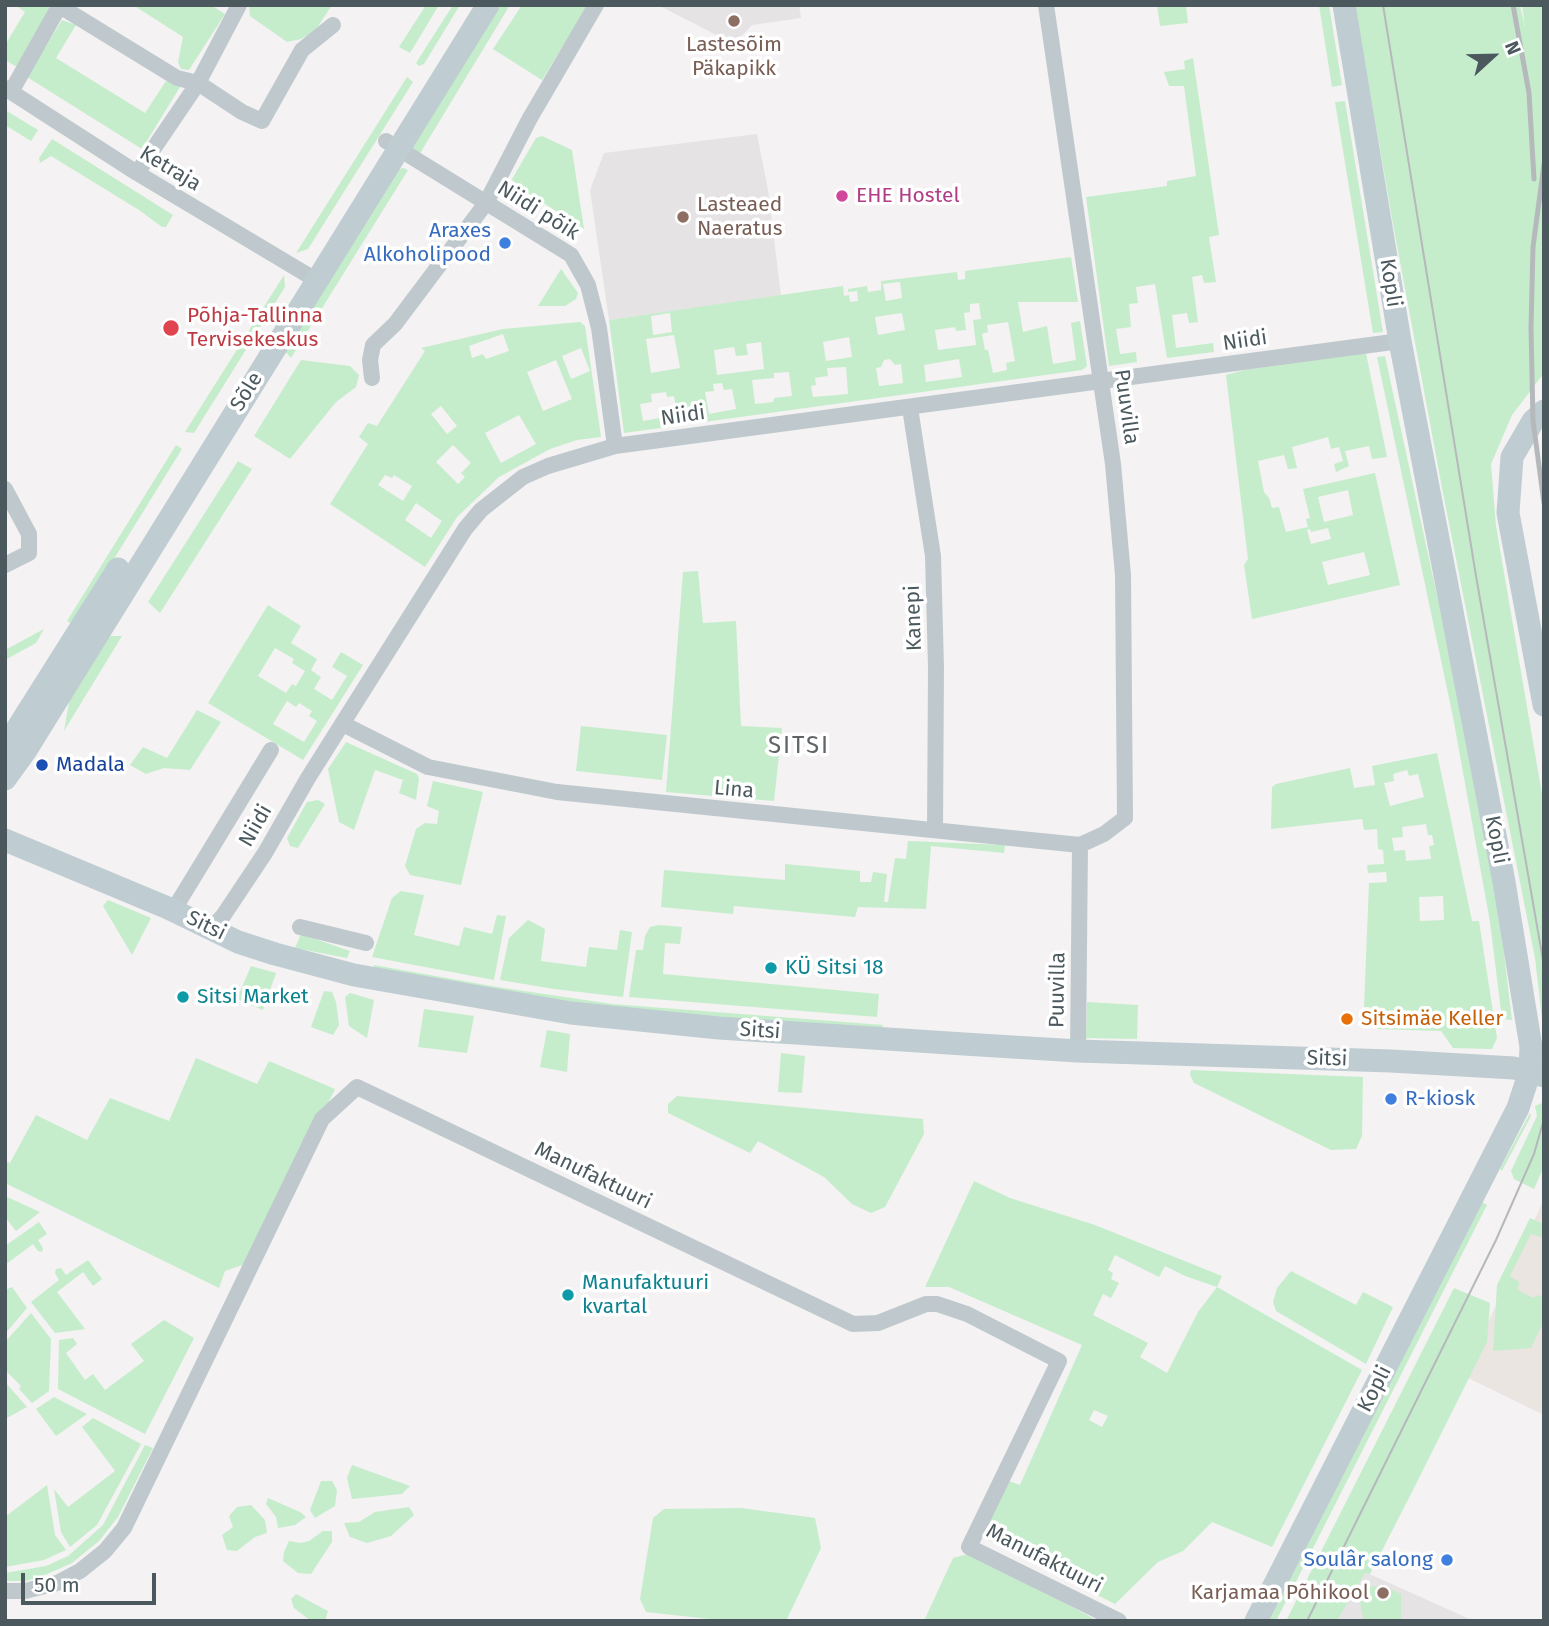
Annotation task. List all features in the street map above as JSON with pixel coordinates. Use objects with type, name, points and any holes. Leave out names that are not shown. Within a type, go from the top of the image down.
[{"type":"street","points":[[8,90],[59,5],[177,78],[198,83],[242,113],[262,121],[302,50],[333,25]]},
{"type":"street","name":"Sõle","points":[[392,145],[470,5]]},
{"type":"street","name":"Sõle","points":[[5,748],[392,145],[488,5]]},
{"type":"street","points":[[372,378],[370,360],[373,345],[395,324],[485,203],[530,118],[596,5]]},
{"type":"street","name":"Puuvilla","points":[[1046,5],[1102,382],[1123,575],[1125,818],[1104,834],[1080,845],[1078,1051]]},
{"type":"street","name":"Kopli","points":[[1256,1621],[1537,1073],[1516,947],[1400,341],[1344,5]]},
{"type":"street","points":[[137,173],[198,83],[236,6]]},
{"type":"street","name":"Ketraja","points":[[8,90],[137,173],[310,276]]},
{"type":"street","name":"Niidi põik","points":[[392,145],[571,255],[588,285],[600,328],[615,446]]},
{"type":"street","name":"Sõle","points":[[5,779],[26,750],[310,276]]},
{"type":"street","name":"Niidi","points":[[212,928],[223,916],[265,852],[307,778],[465,529],[481,510],[523,477],[548,466],[615,446],[1400,341]]},
{"type":"street","name":"Kanepi","points":[[910,408],[933,556],[936,668],[935,830]]},
{"type":"street","points":[[1544,411],[1533,421],[1512,457],[1508,513],[1544,705]]},
{"type":"street","points":[[5,489],[29,534],[29,553],[5,565]]},
{"type":"street","name":"Lina","points":[[343,724],[428,767],[539,789],[682,806],[1080,845]]},
{"type":"street","points":[[173,911],[271,750]]},
{"type":"street","name":"Sitsi","points":[[5,840],[212,928],[238,942],[338,971],[571,1013],[719,1028],[1078,1051],[1380,1061],[1537,1073]]},
{"type":"street","points":[[300,927],[366,943]]},
{"type":"street","name":"Manufaktuuri","points":[[5,1591],[24,1591],[57,1583],[80,1571],[105,1551],[124,1528],[322,1119],[357,1087],[853,1324],[878,1323],[926,1304],[937,1304],[967,1314],[1059,1361],[969,1547],[1119,1621]]},
{"type":"shaded area","name":"Lastesõim Päkapikk","points":[[658,5],[799,5],[801,18],[752,25],[734,44]]},
{"type":"shaded area","name":"Lasteaed Naeratus","points":[[757,134],[768,190],[781,296],[609,320],[590,190],[604,153]]},
{"type":"shaded area","points":[[1544,1199],[1544,1415],[1464,1376]]},
{"type":"shaded area","name":"Karjamaa Põhikool","points":[[1365,1572],[1474,1621],[1337,1621]]},
{"type":"green space","points":[[15,5],[48,5],[51,13],[17,67],[5,60],[5,45],[25,12]]},
{"type":"green space","points":[[133,5],[211,5],[225,14],[189,70],[181,69],[178,62],[183,37]]},
{"type":"green space","points":[[249,5],[332,5],[315,31],[301,39],[287,42],[250,16]]},
{"type":"green space","points":[[426,5],[439,5],[410,53],[399,47]]},
{"type":"green space","points":[[453,5],[460,5],[424,64],[419,66],[416,63]]},
{"type":"green space","points":[[499,5],[510,5],[419,155],[413,150],[412,144]]},
{"type":"green space","points":[[522,5],[587,7],[542,80],[493,49]]},
{"type":"green space","points":[[1157,5],[1186,5],[1188,23],[1160,26]]},
{"type":"green space","points":[[1319,5],[1329,5],[1342,85],[1332,87]]},
{"type":"green space","points":[[1355,5],[1520,5],[1525,28],[1522,5],[1544,5],[1544,373],[1512,415],[1491,464],[1496,526],[1544,806],[1544,1019],[1535,958],[1442,488]]},
{"type":"green space","points":[[62,20],[76,25],[56,58],[145,113],[166,81],[180,87],[142,149],[27,77]]},
{"type":"green space","points":[[1193,58],[1219,235],[1209,237],[1216,282],[1204,283],[1202,275],[1192,277],[1198,322],[1189,323],[1187,313],[1172,315],[1176,348],[1213,343],[1214,352],[1167,358],[1155,284],[1136,287],[1138,303],[1129,304],[1131,327],[1116,329],[1120,354],[1136,352],[1137,362],[1109,366],[1086,197],[1167,186],[1167,181],[1196,176],[1184,86],[1169,86],[1164,72],[1185,69],[1184,61]]},
{"type":"green space","points":[[407,77],[413,82],[308,249],[296,253]]},
{"type":"green space","points":[[1345,101],[1383,332],[1373,333],[1335,102]]},
{"type":"green space","points":[[5,110],[38,130],[31,141],[5,125]]},
{"type":"green space","points":[[542,136],[572,150],[584,229],[514,184],[512,179],[536,138]]},
{"type":"green space","points":[[52,139],[173,215],[166,227],[162,227],[51,156],[40,163],[39,158]]},
{"type":"green space","points":[[396,170],[408,170],[291,358],[284,350]]},
{"type":"green space","points":[[1071,257],[1078,302],[1018,302],[1023,332],[1047,326],[1053,364],[1076,360],[1071,323],[1080,321],[1087,366],[1082,370],[624,433],[609,320],[843,286],[844,296],[849,295],[850,302],[858,301],[857,291],[848,292],[848,289],[867,286],[868,292],[881,290],[881,281],[957,272],[958,280],[965,279],[965,271]],"holes":[[[900,282],[902,298],[886,301],[883,284]],[[979,303],[981,319],[973,320],[976,345],[938,350],[935,330],[955,327],[956,331],[966,330],[964,313],[970,312],[970,304]],[[670,313],[672,332],[653,335],[651,316]],[[902,313],[905,330],[878,335],[875,317]],[[1008,322],[1015,361],[1006,363],[1007,370],[993,373],[982,334],[988,332],[987,325]],[[674,335],[680,368],[651,373],[646,339]],[[849,337],[852,357],[826,361],[823,342]],[[761,342],[764,369],[717,375],[714,350],[734,347],[736,356],[748,355],[746,344]],[[890,359],[895,365],[901,364],[903,383],[879,386],[876,368],[881,367],[884,360]],[[959,359],[962,377],[926,382],[924,365]],[[846,367],[848,394],[813,397],[811,386],[816,385],[815,378],[828,376],[827,368]],[[789,372],[792,396],[755,404],[752,380],[774,378],[774,373]],[[722,383],[724,390],[732,389],[736,409],[709,414],[705,392],[714,391],[713,384]],[[666,392],[667,397],[674,396],[677,415],[643,421],[640,404],[652,402],[651,394]]]},
{"type":"green space","points":[[561,269],[578,293],[576,299],[565,306],[538,306]]},
{"type":"green space","points":[[284,275],[285,287],[194,433],[185,432]]},
{"type":"green space","points":[[580,322],[585,326],[601,437],[577,440],[550,449],[499,477],[457,517],[425,567],[330,504],[368,444],[359,437],[368,423],[377,426],[425,351],[421,348],[503,329]],"holes":[[[503,334],[509,351],[486,359],[483,354],[472,358],[469,346]],[[581,348],[590,371],[571,379],[562,356]],[[556,360],[572,399],[543,411],[527,372]],[[441,406],[457,426],[447,434],[431,414]],[[519,415],[536,444],[501,463],[485,433]],[[453,445],[471,463],[461,473],[465,477],[458,484],[436,462]],[[385,475],[392,478],[394,475],[412,486],[403,501],[378,485]],[[416,503],[442,521],[431,538],[405,520]]]},
{"type":"green space","points":[[1366,353],[1387,457],[1372,459],[1369,446],[1345,451],[1349,466],[1336,472],[1334,464],[1343,461],[1339,447],[1331,449],[1328,437],[1292,447],[1297,468],[1288,469],[1284,455],[1258,461],[1264,492],[1272,508],[1279,507],[1286,532],[1308,527],[1306,519],[1310,518],[1303,489],[1375,473],[1400,585],[1252,619],[1244,565],[1248,559],[1226,375],[1244,370]],"holes":[[[1348,490],[1353,515],[1324,522],[1318,497]],[[1328,528],[1331,539],[1311,544],[1307,530],[1310,529],[1311,532]],[[1364,552],[1370,575],[1328,585],[1322,562]]]},
{"type":"green space","points":[[1385,356],[1463,715],[1500,921],[1512,1020],[1502,1019],[1490,922],[1453,717],[1377,357]]},
{"type":"green space","points":[[301,360],[350,366],[359,375],[356,387],[336,402],[290,459],[254,436]]},
{"type":"green space","points":[[176,445],[182,449],[73,625],[67,621]]},
{"type":"green space","points":[[238,461],[252,469],[160,613],[148,602]]},
{"type":"green space","points":[[698,571],[703,623],[736,621],[741,726],[782,728],[774,801],[666,792],[683,572]]},
{"type":"green space","points":[[268,605],[301,626],[291,643],[317,659],[311,670],[321,677],[314,689],[332,700],[347,676],[332,667],[341,652],[363,665],[303,760],[208,703]],"holes":[[[275,648],[294,659],[292,663],[305,671],[296,686],[292,684],[286,693],[258,676]],[[287,701],[296,707],[299,703],[312,711],[309,716],[317,721],[304,742],[273,724]]]},
{"type":"green space","points":[[44,629],[36,643],[5,660],[5,650]]},
{"type":"green space","points":[[107,636],[122,636],[64,731],[70,697]]},
{"type":"green space","points":[[197,710],[221,722],[190,770],[164,768],[146,774],[130,765],[143,747],[167,758]]},
{"type":"green space","points":[[581,726],[667,735],[662,780],[576,771]]},
{"type":"green space","points":[[346,742],[417,774],[419,778],[416,800],[399,793],[403,780],[375,770],[354,830],[339,822],[328,769]]},
{"type":"green space","points":[[1437,753],[1472,921],[1479,921],[1497,1038],[1492,1049],[1453,1048],[1441,1031],[1377,1029],[1378,1008],[1364,1007],[1369,883],[1387,882],[1386,872],[1368,873],[1367,865],[1384,864],[1383,850],[1378,849],[1377,829],[1364,830],[1362,819],[1271,829],[1272,787],[1276,784],[1350,768],[1354,788],[1375,785],[1372,766]],"holes":[[[1407,770],[1409,776],[1418,774],[1424,797],[1390,806],[1384,783],[1394,781],[1393,774]],[[1426,824],[1434,845],[1429,846],[1431,859],[1406,861],[1405,850],[1394,851],[1392,838],[1403,837],[1402,827]],[[1443,896],[1444,920],[1420,921],[1419,897]]]},
{"type":"green space","points":[[433,781],[483,792],[461,885],[410,875],[405,866],[416,829],[425,823],[437,824],[439,811],[427,806]]},
{"type":"green space","points":[[318,800],[325,804],[298,848],[290,846],[287,838],[307,802]]},
{"type":"green space","points":[[908,841],[1005,845],[1004,853],[931,846],[926,909],[858,907],[855,917],[734,906],[733,914],[661,907],[664,870],[785,880],[785,864],[860,871],[860,882],[871,882],[873,872],[887,874],[884,902],[888,902],[895,858],[906,859]]},
{"type":"green space","points":[[401,891],[424,895],[414,935],[459,946],[464,927],[492,934],[497,915],[506,916],[494,980],[372,957],[392,898]]},
{"type":"green space","points":[[108,900],[151,918],[132,955],[103,906]]},
{"type":"green space","points":[[528,920],[545,929],[541,961],[586,967],[589,947],[617,950],[620,930],[632,932],[623,997],[500,980],[509,938]]},
{"type":"green space","points":[[650,927],[682,927],[680,944],[665,943],[663,974],[879,994],[877,1017],[629,997],[636,950],[643,950],[645,936]]},
{"type":"green space","points":[[301,934],[350,951],[347,958],[295,948]]},
{"type":"green space","points":[[374,965],[612,1004],[883,1025],[881,1030],[599,1010],[373,971]]},
{"type":"green space","points":[[251,966],[276,973],[263,1010],[237,999]]},
{"type":"green space","points":[[324,991],[332,992],[336,1002],[339,1025],[333,1035],[311,1027]]},
{"type":"green space","points":[[350,993],[374,1000],[367,1038],[349,1026],[345,997]]},
{"type":"green space","points":[[1087,1002],[1138,1005],[1137,1039],[1086,1038]]},
{"type":"green space","points":[[424,1009],[474,1016],[467,1053],[418,1047]]},
{"type":"green space","points":[[547,1030],[570,1034],[567,1072],[540,1067]]},
{"type":"green space","points":[[781,1053],[805,1056],[802,1093],[778,1092]]},
{"type":"green space","points":[[196,1058],[257,1084],[269,1061],[335,1089],[251,1262],[225,1271],[219,1288],[5,1183],[5,1161],[10,1163],[36,1115],[87,1140],[110,1098],[169,1121]]},
{"type":"green space","points":[[1191,1070],[1363,1077],[1362,1136],[1356,1149],[1331,1150],[1194,1083]]},
{"type":"green space","points":[[677,1096],[923,1119],[924,1134],[885,1207],[871,1213],[852,1204],[824,1177],[758,1141],[750,1153],[668,1113],[668,1104]]},
{"type":"green space","points":[[1544,1102],[1544,1166],[1534,1189],[1514,1179],[1511,1171],[1537,1116],[1535,1106]]},
{"type":"green space","points":[[1530,1113],[1531,1116],[1502,1171],[1500,1169]]},
{"type":"green space","points":[[974,1181],[1010,1198],[1095,1225],[1222,1276],[1217,1287],[1362,1370],[1272,1547],[1212,1522],[1183,1551],[1158,1562],[1115,1604],[989,1540],[984,1529],[1009,1481],[1020,1485],[1082,1345],[949,1287],[925,1287]],"holes":[[[1115,1255],[1159,1277],[1165,1266],[1217,1287],[1198,1312],[1167,1373],[1140,1357],[1148,1343],[1093,1315],[1103,1294],[1111,1298],[1119,1283],[1111,1279],[1113,1273],[1108,1270]],[[1094,1410],[1108,1416],[1102,1427],[1089,1420]]]},
{"type":"green space","points":[[5,1196],[40,1212],[16,1231],[5,1217]]},
{"type":"green space","points":[[1482,1202],[1487,1205],[1276,1621],[1269,1621]]},
{"type":"green space","points":[[1530,1218],[1544,1224],[1544,1238],[1531,1234],[1510,1276],[1519,1282],[1518,1290],[1533,1298],[1538,1295],[1544,1298],[1544,1321],[1531,1348],[1493,1351],[1497,1285]]},
{"type":"green space","points":[[39,1222],[47,1234],[38,1240],[43,1248],[42,1252],[33,1244],[5,1265],[5,1246]]},
{"type":"green space","points":[[88,1260],[102,1279],[93,1286],[83,1272],[57,1292],[85,1329],[55,1333],[31,1302],[59,1280],[56,1269],[61,1268],[66,1275]]},
{"type":"green space","points":[[1291,1271],[1356,1305],[1363,1292],[1393,1307],[1366,1364],[1276,1311],[1273,1302],[1277,1288]]},
{"type":"green space","points":[[12,1287],[27,1308],[5,1334],[5,1290]]},
{"type":"green space","points":[[1454,1288],[1490,1303],[1487,1342],[1416,1484],[1370,1574],[1365,1573],[1337,1621],[1286,1621]]},
{"type":"green space","points":[[31,1313],[51,1339],[49,1391],[32,1403],[19,1389],[21,1386],[5,1370],[5,1342]]},
{"type":"green space","points":[[164,1320],[194,1338],[145,1434],[58,1389],[59,1340],[73,1338],[77,1344],[66,1353],[85,1380],[93,1374],[105,1390],[144,1361],[131,1344]]},
{"type":"green space","points":[[5,1382],[27,1407],[5,1419]]},
{"type":"green space","points":[[54,1397],[87,1414],[56,1436],[36,1409]]},
{"type":"green space","points":[[93,1418],[141,1444],[97,1525],[70,1547],[61,1532],[54,1489],[68,1507],[115,1471],[82,1427]]},
{"type":"green space","points":[[145,1445],[153,1448],[118,1517],[99,1541],[72,1563],[45,1575],[26,1581],[5,1581],[5,1573],[46,1566],[68,1556],[103,1525]]},
{"type":"green space","points":[[352,1465],[410,1486],[402,1494],[352,1499],[347,1478]]},
{"type":"green space","points":[[321,1481],[332,1481],[337,1490],[335,1506],[315,1518],[310,1510]]},
{"type":"green space","points":[[47,1485],[55,1535],[66,1550],[44,1560],[5,1567],[5,1517]]},
{"type":"green space","points":[[268,1498],[306,1517],[295,1525],[278,1528],[276,1517],[266,1504]]},
{"type":"green space","points":[[251,1505],[265,1520],[267,1533],[255,1537],[237,1551],[227,1550],[222,1535],[233,1527],[229,1516],[237,1507]]},
{"type":"green space","points":[[409,1507],[414,1515],[391,1536],[367,1543],[350,1537],[344,1523],[359,1522],[375,1512]]},
{"type":"green space","points":[[741,1508],[815,1518],[821,1548],[786,1621],[728,1621],[646,1612],[640,1599],[653,1518],[664,1509]]},
{"type":"green space","points":[[323,1531],[332,1531],[332,1542],[311,1574],[298,1573],[283,1561],[289,1541],[309,1541]]},
{"type":"green space","points":[[972,1553],[1098,1621],[924,1621],[953,1558]]},
{"type":"green space","points":[[1367,1586],[1386,1587],[1401,1594],[1401,1621],[1364,1621],[1357,1589]]},
{"type":"green space","points":[[296,1594],[328,1611],[325,1621],[311,1621],[294,1608],[291,1599]]},
{"type":"tram line","points":[[1383,5],[1476,576],[1544,966]]},
{"type":"tram line","points":[[1307,1621],[1496,1240],[1534,1154],[1544,1119]]},
{"type":"railway","points":[[1513,5],[1529,93],[1534,179]]},
{"type":"railway","points":[[1544,164],[1533,247],[1531,328],[1533,421],[1544,503]]},
{"type":"place","name":"Lastesõim Päkapikk","points":[[734,21]]},
{"type":"place","name":"EHE Hostel","points":[[842,196]]},
{"type":"place","name":"Lasteaed Naeratus","points":[[683,217]]},
{"type":"place","name":"Araxes Alkoholipood","points":[[505,243]]},
{"type":"place","name":"Põhja-Tallinna Tervisekeskus","points":[[171,328]]},
{"type":"place","name":"Madala","points":[[42,765]]},
{"type":"place","name":"KÜ Sitsi 18","points":[[771,968]]},
{"type":"place","name":"Sitsi Market","points":[[183,997]]},
{"type":"place","name":"Sitsimäe Keller","points":[[1347,1019]]},
{"type":"place","name":"R-kiosk","points":[[1391,1099]]},
{"type":"place","name":"Manufaktuuri kvartal","points":[[568,1295]]},
{"type":"place","name":"Soulâr salong","points":[[1447,1560]]},
{"type":"place","name":"Karjamaa Põhikool","points":[[1383,1593]]},
{"type":"district","name":"SITSI","points":[[799,746]]}]
